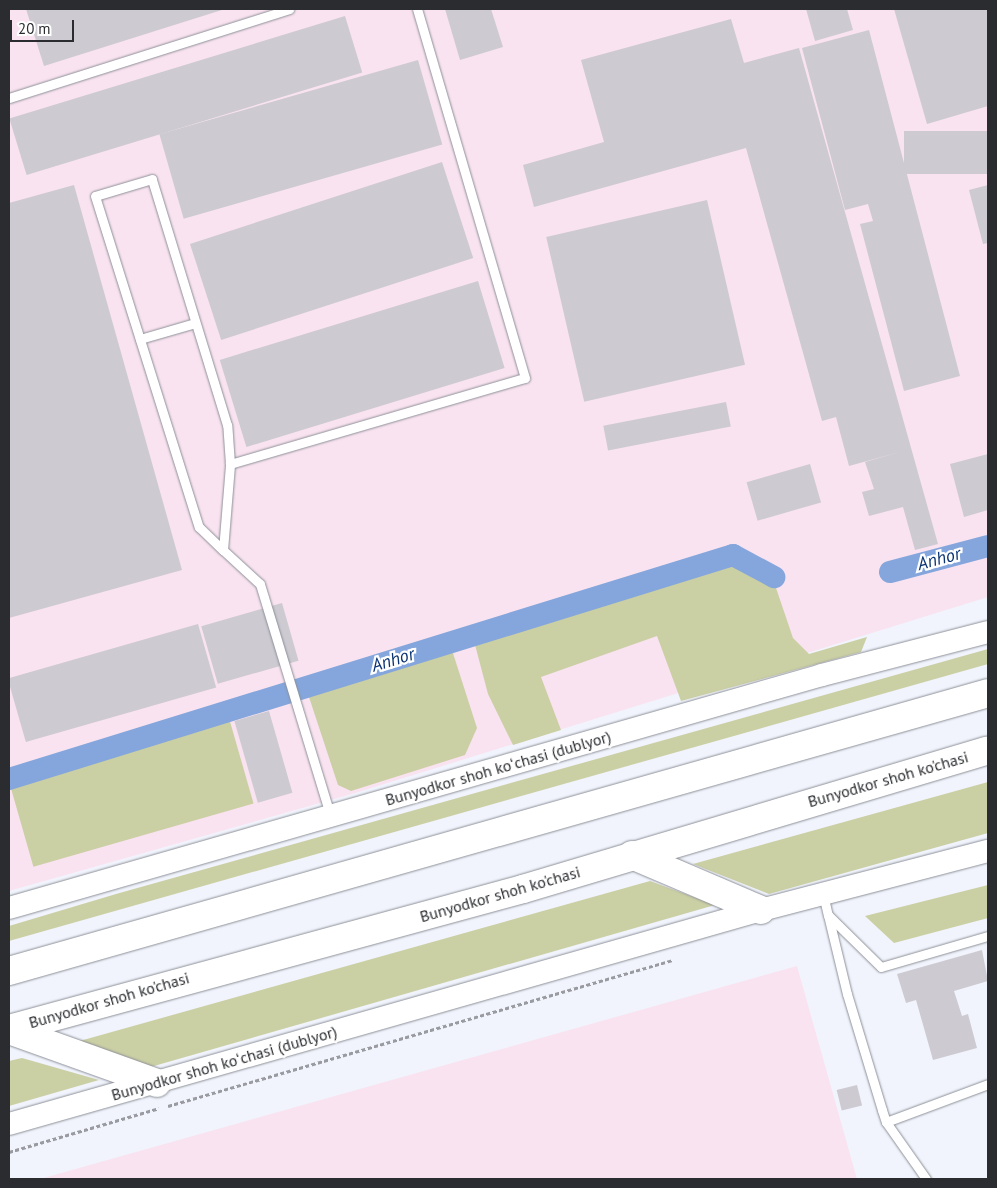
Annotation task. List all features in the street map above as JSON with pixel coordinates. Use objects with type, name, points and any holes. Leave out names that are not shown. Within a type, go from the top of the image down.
[{"type":"main road","points":[[9,972],[988,693]]},
{"type":"main road","name":"Bunyodkor shoh ko'chasi","points":[[9,1030],[523,889],[988,750]]},
{"type":"main road","points":[[632,855],[761,910]]},
{"type":"main road","points":[[9,1030],[157,1083]]},
{"type":"street","name":"Bunyodkor shoh koʻchasi (dublyor)","points":[[9,908],[822,675],[988,632]]},
{"type":"street","name":"Bunyodkor shoh koʻchasi (dublyor)","points":[[9,1124],[761,910],[825,905],[988,851]]},
{"type":"lane","points":[[9,98],[289,9]]},
{"type":"lane","points":[[230,464],[525,378],[417,9]]},
{"type":"lane","points":[[223,550],[230,464],[227,425],[152,179],[95,196],[198,527],[223,550],[260,584],[330,816]]},
{"type":"lane","points":[[140,339],[195,323]]},
{"type":"lane","points":[[825,905],[881,967],[988,936]]},
{"type":"lane","points":[[825,905],[847,994],[886,1122],[926,1179]]},
{"type":"lane","points":[[886,1122],[988,1084]]},
{"type":"path","points":[[9,1152],[675,959]]},
{"type":"shaded area","points":[[9,9],[988,9],[988,597],[352,794],[9,891]]},
{"type":"shaded area","points":[[797,966],[857,1179],[40,1179]]},
{"type":"green space","points":[[732,566],[775,585],[793,638],[809,654],[867,637],[861,652],[681,701],[657,636],[541,677],[561,730],[513,745],[488,694],[474,641]]},
{"type":"green space","points":[[451,647],[477,728],[465,755],[351,791],[338,785],[307,691]]},
{"type":"green space","points":[[988,649],[988,664],[9,941],[9,926],[116,894]]},
{"type":"green space","points":[[229,718],[254,804],[33,867],[9,781]]},
{"type":"green space","points":[[988,782],[988,833],[769,894],[693,864]]},
{"type":"green space","points":[[650,881],[715,905],[147,1068],[69,1044]]},
{"type":"green space","points":[[988,885],[988,918],[894,943],[865,916]]},
{"type":"green space","points":[[22,1058],[99,1080],[9,1106],[9,1061]]},
{"type":"building","points":[[26,9],[225,9],[44,66]]},
{"type":"building","points":[[445,9],[491,9],[503,47],[460,60]]},
{"type":"building","points":[[806,9],[847,9],[853,30],[815,41]]},
{"type":"building","points":[[894,9],[988,9],[988,106],[927,124]]},
{"type":"building","points":[[345,16],[362,72],[27,175],[9,119]]},
{"type":"building","points":[[731,19],[744,63],[799,48],[938,544],[915,550],[903,507],[869,516],[862,492],[874,489],[865,462],[903,451],[849,466],[836,417],[822,421],[746,148],[534,207],[523,165],[604,142],[581,60]]},
{"type":"building","points":[[869,30],[960,376],[904,391],[860,224],[873,221],[868,204],[845,210],[802,48]]},
{"type":"building","points":[[418,60],[442,145],[184,219],[159,134]]},
{"type":"building","points":[[904,131],[988,131],[988,174],[904,174]]},
{"type":"building","points":[[442,162],[473,258],[221,340],[190,244]]},
{"type":"building","points":[[74,185],[182,570],[9,618],[9,203]]},
{"type":"building","points":[[988,185],[988,243],[983,244],[969,190]]},
{"type":"building","points":[[707,200],[745,365],[584,402],[546,237]]},
{"type":"building","points":[[478,281],[505,368],[246,447],[220,360]]},
{"type":"building","points":[[726,402],[731,427],[608,450],[603,426]]},
{"type":"building","points":[[988,454],[988,510],[964,517],[950,464]]},
{"type":"building","points":[[810,464],[821,502],[758,521],[747,482]]},
{"type":"building","points":[[282,603],[299,661],[218,684],[201,626]]},
{"type":"building","points":[[198,624],[216,687],[26,742],[9,678]]},
{"type":"building","points":[[269,711],[292,793],[258,803],[234,721]]},
{"type":"building","points":[[982,950],[988,981],[954,991],[962,1016],[968,1014],[977,1048],[933,1060],[916,1000],[906,1003],[897,974]]},
{"type":"building","points":[[857,1085],[862,1105],[842,1110],[837,1090]]},
{"type":"waterway","name":"Anhor","points":[[890,572],[988,546]]},
{"type":"waterway","name":"Anhor","points":[[9,779],[733,555],[774,577]]}]
